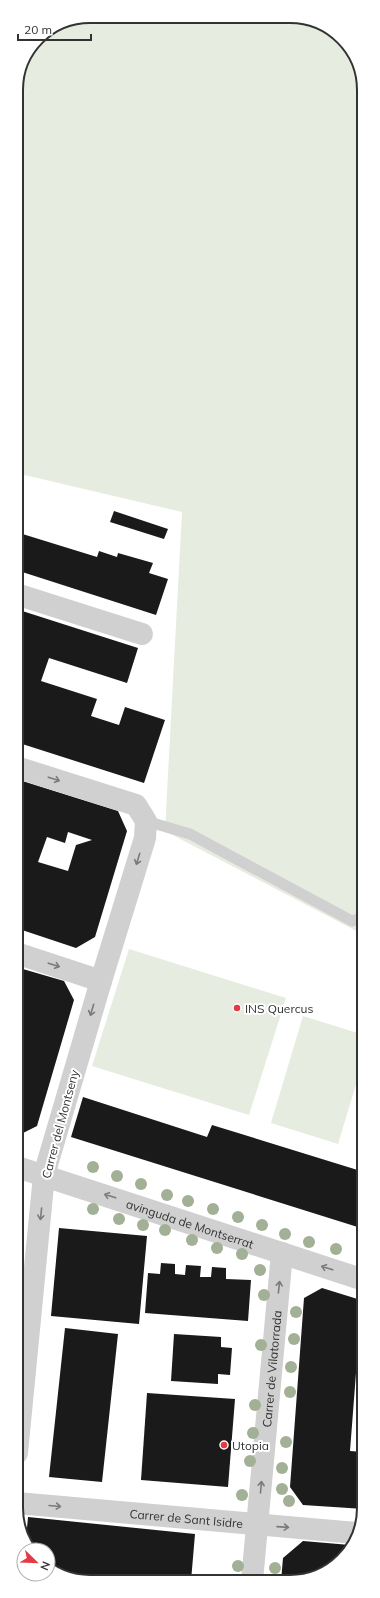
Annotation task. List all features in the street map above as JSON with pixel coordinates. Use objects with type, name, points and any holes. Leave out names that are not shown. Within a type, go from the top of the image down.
[{"type":"street","points":[[23,596],[142,634]]},
{"type":"street","points":[[23,770],[141,813]]},
{"type":"street","name":"Carrer del Montseny","points":[[23,1391],[44,1175],[145,838],[141,813]]},
{"type":"street","points":[[23,956],[101,981]]},
{"type":"street","name":"avinguda de Montserrat","points":[[23,1169],[357,1278]]},
{"type":"street","name":"Carrer de Vilatorrada","points":[[253,1575],[282,1253]]},
{"type":"street","name":"Carrer de Sant Isidre","points":[[23,1504],[352,1533]]},
{"type":"lane","points":[[141,813],[190,834],[352,921],[357,919]]},
{"type":"shaded area","points":[[77,24],[303,24],[324,32],[346,53],[355,73],[357,90],[357,931],[165,831],[182,512],[23,475],[23,85],[25,73],[30,60],[37,49],[46,40],[56,32]]},
{"type":"shaded area","points":[[129,949],[286,998],[249,1115],[92,1066]]},
{"type":"shaded area","points":[[303,1016],[357,1033],[357,1081],[338,1144],[271,1123]]},
{"type":"building","points":[[114,511],[168,529],[164,539],[110,522]]},
{"type":"building","points":[[23,534],[97,557],[99,551],[117,557],[118,553],[153,563],[149,573],[168,579],[156,615],[23,572]]},
{"type":"building","points":[[23,611],[138,648],[127,683],[49,658],[41,681],[97,699],[91,716],[119,725],[125,707],[165,720],[144,783],[23,744]]},
{"type":"building","points":[[23,781],[118,811],[127,831],[95,937],[76,948],[23,930]],"holes":[[[68,832],[92,840],[76,845],[68,871],[38,862],[47,837],[65,843]]]},
{"type":"building","points":[[23,969],[64,981],[74,1000],[37,1126],[23,1133]]},
{"type":"building","points":[[83,1097],[207,1137],[212,1125],[357,1170],[357,1227],[71,1137]]},
{"type":"building","points":[[59,1228],[147,1236],[139,1324],[51,1316]]},
{"type":"building","points":[[161,1263],[175,1264],[175,1274],[185,1275],[186,1265],[201,1266],[200,1277],[211,1277],[212,1267],[226,1268],[226,1279],[251,1280],[248,1321],[145,1313],[148,1273],[160,1274]]},
{"type":"building","points":[[322,1288],[357,1299],[357,1360],[350,1451],[357,1452],[357,1509],[303,1505],[290,1487],[304,1298]]},
{"type":"building","points":[[65,1328],[118,1334],[102,1482],[49,1477]]},
{"type":"building","points":[[174,1334],[221,1337],[221,1347],[232,1348],[230,1375],[218,1374],[218,1384],[171,1381]]},
{"type":"building","points":[[147,1393],[235,1399],[228,1487],[141,1480]]},
{"type":"building","points":[[28,1517],[195,1534],[192,1575],[77,1574],[56,1566],[56,1542],[32,1542],[27,1530]]},
{"type":"building","points":[[303,1541],[346,1545],[331,1561],[320,1568],[299,1574],[282,1575],[283,1558]]},
{"type":"place","name":"INS Quercus","points":[[237,1008]]},
{"type":"place","name":"Utopia","points":[[224,1445]]}]
